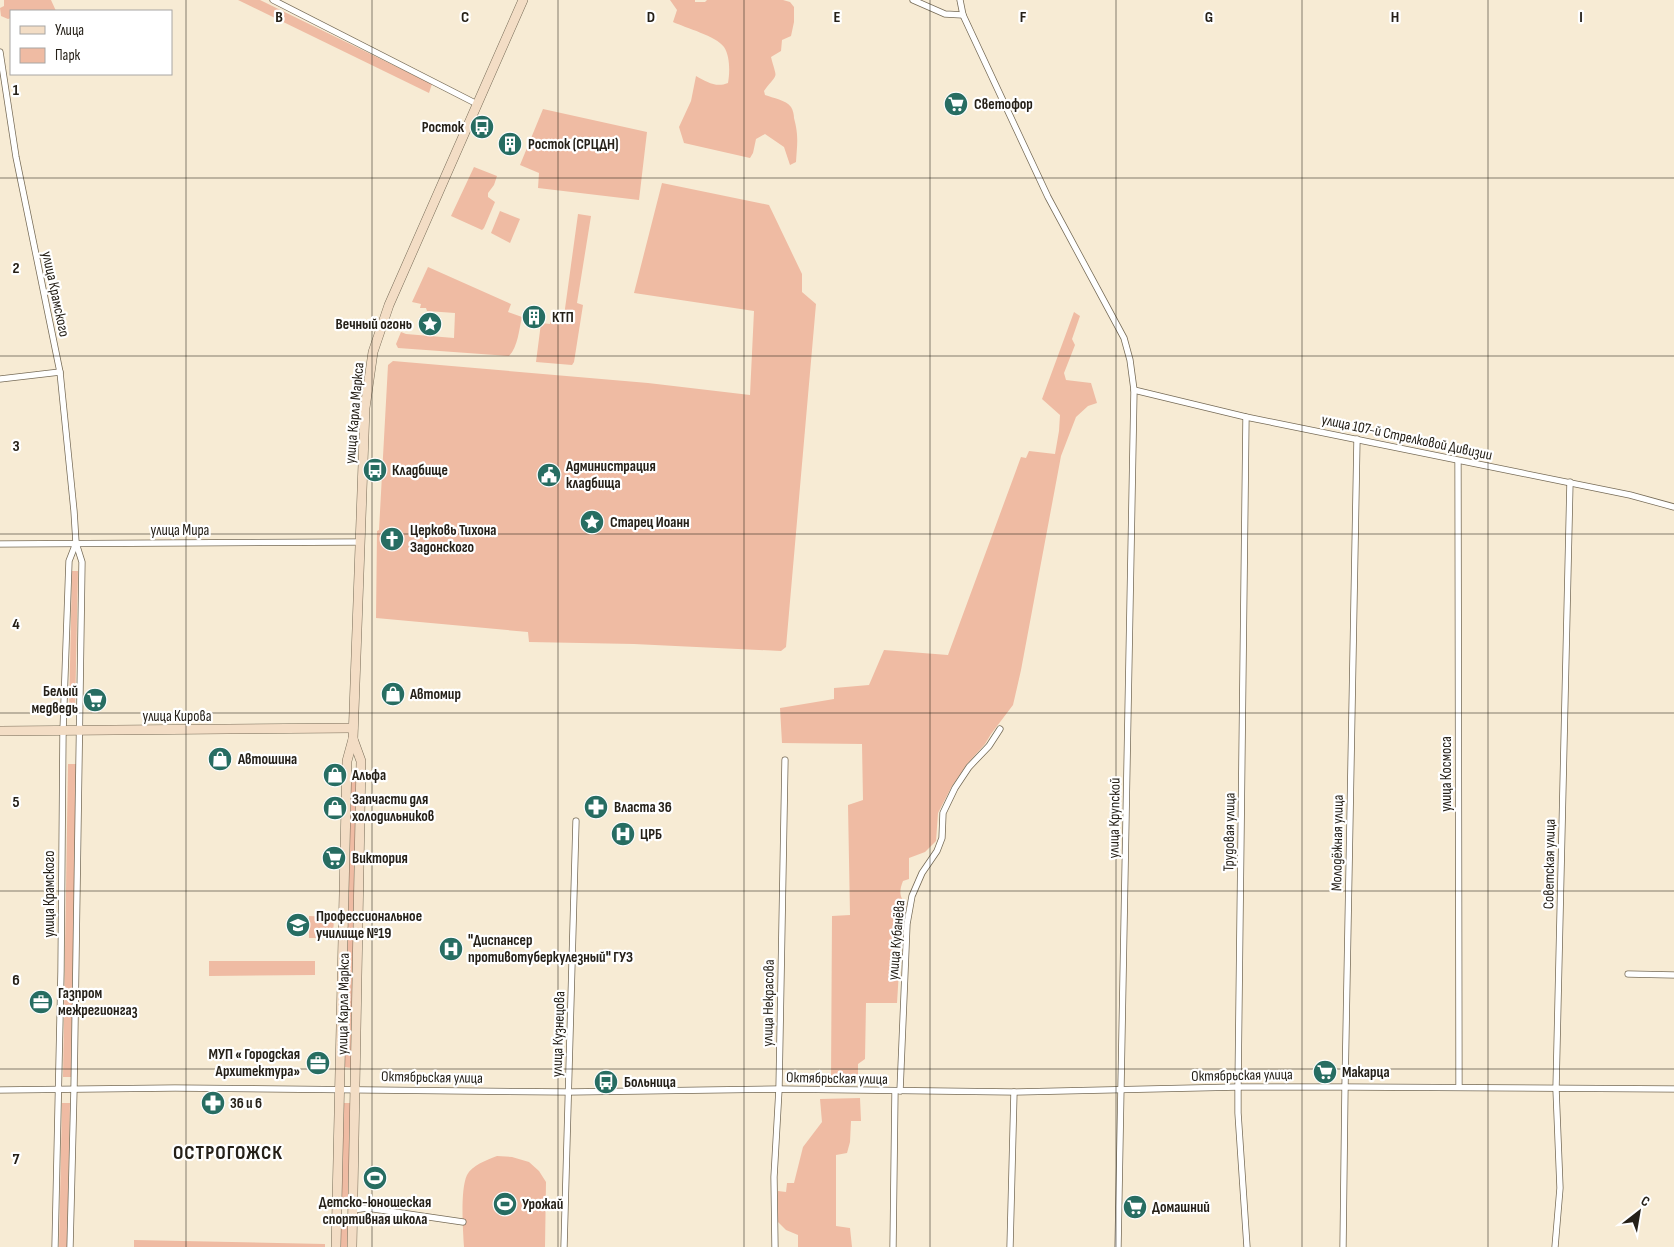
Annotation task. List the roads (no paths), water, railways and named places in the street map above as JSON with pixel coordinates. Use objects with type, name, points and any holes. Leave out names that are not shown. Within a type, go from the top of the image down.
[{"type":"main road","name":"улица Карла Маркса","points":[[336,1247],[347,761],[353,739],[365,408],[373,352],[389,305],[523,0]]},
{"type":"main road","name":"улица Кирова","points":[[0,731],[353,728]]},
{"type":"main road","name":"улица Карла Маркса","points":[[352,1247],[361,761],[353,739]]},
{"type":"main road","points":[[336,1210],[353,1210]]},
{"type":"street","points":[[273,0],[478,104]]},
{"type":"street","points":[[913,0],[945,14],[963,15]]},
{"type":"street","name":"улица Крупской","points":[[960,0],[963,15],[1048,197],[1124,338],[1130,360],[1134,390],[1118,1247]]},
{"type":"street","name":"улица Крамского","points":[[0,52],[16,157],[60,372],[76,543],[82,562],[70,1247]]},
{"type":"street","points":[[0,379],[60,372]]},
{"type":"street","name":"улица 107-й Стрелковой Дивизии","points":[[1134,390],[1246,417],[1570,482],[1674,507]]},
{"type":"street","name":"Трудовая улица","points":[[1246,417],[1238,1113],[1247,1247]]},
{"type":"street","name":"Молодёжная улица","points":[[1343,1247],[1357,439]]},
{"type":"street","name":"улица Космоса","points":[[1458,461],[1459,1087]]},
{"type":"street","name":"Советская улица","points":[[1555,1247],[1560,1188],[1556,1089],[1570,482]]},
{"type":"street","name":"улица Мира","points":[[0,544],[361,542]]},
{"type":"street","name":"улица Крамского","points":[[55,1247],[59,1090],[62,731],[69,561],[76,543]]},
{"type":"street","name":"улица Кубанёва","points":[[892,1247],[907,924],[912,896],[922,874],[937,851],[942,838],[943,812],[955,788],[969,766],[989,746],[1000,729]]},
{"type":"street","name":"улица Некрасова","points":[[775,1247],[774,1177],[779,1089],[786,760]]},
{"type":"street","name":"улица Кузнецова","points":[[564,1247],[576,821]]},
{"type":"street","points":[[1628,974],[1674,975]]},
{"type":"street","name":"Октябрьская улица","points":[[0,1090],[355,1089],[568,1092],[779,1089],[1014,1092],[1238,1087],[1674,1089]]},
{"type":"street","points":[[1010,1247],[1014,1092]]},
{"type":"street","points":[[353,1210],[367,1208],[463,1222]]},
{"type":"place","name":"Светофор","points":[[956,104]]},
{"type":"place","name":"Росток","points":[[482,127]]},
{"type":"place","name":"Росток (СРЦДН)","points":[[510,144]]},
{"type":"place","name":"КТП","points":[[534,317]]},
{"type":"place","name":"Вечный огонь","points":[[430,324]]},
{"type":"place","name":"Кладбище","points":[[375,470]]},
{"type":"place","name":"Администрация кладбища","points":[[549,475]]},
{"type":"place","name":"Старец Иоанн","points":[[592,522]]},
{"type":"place","name":"Церковь Тихона Задонского","points":[[392,539]]},
{"type":"place","name":"Автомир","points":[[393,694]]},
{"type":"place","name":"Белый медведь","points":[[95,700]]},
{"type":"place","name":"Автошина","points":[[220,759]]},
{"type":"place","name":"Альфа","points":[[335,775]]},
{"type":"place","name":"Власта 36","points":[[596,807]]},
{"type":"place","name":"Запчасти для холодильников","points":[[335,808]]},
{"type":"place","name":"ЦРБ","points":[[623,834]]},
{"type":"place","name":"Виктория","points":[[334,858]]},
{"type":"place","name":"Профессиональное училище №19","points":[[298,925]]},
{"type":"place","name":"\"Диспансер противотуберкулезный\" ГУЗ","points":[[451,949]]},
{"type":"place","name":"Газпром межрегионгаз","points":[[41,1002]]},
{"type":"place","name":"МУП « Городская Архитектура»","points":[[318,1063]]},
{"type":"place","name":"Макарца","points":[[1325,1072]]},
{"type":"place","name":"Больница","points":[[606,1082]]},
{"type":"place","name":"36 и 6","points":[[213,1103]]},
{"type":"place","name":"Детско-юношеская спортивная школа","points":[[375,1178]]},
{"type":"place","name":"Урожай","points":[[505,1204]]},
{"type":"place","name":"Домашний","points":[[1135,1207]]},
{"type":"district","name":"ОСТРОГОЖСК","points":[[228,1152]]}]
